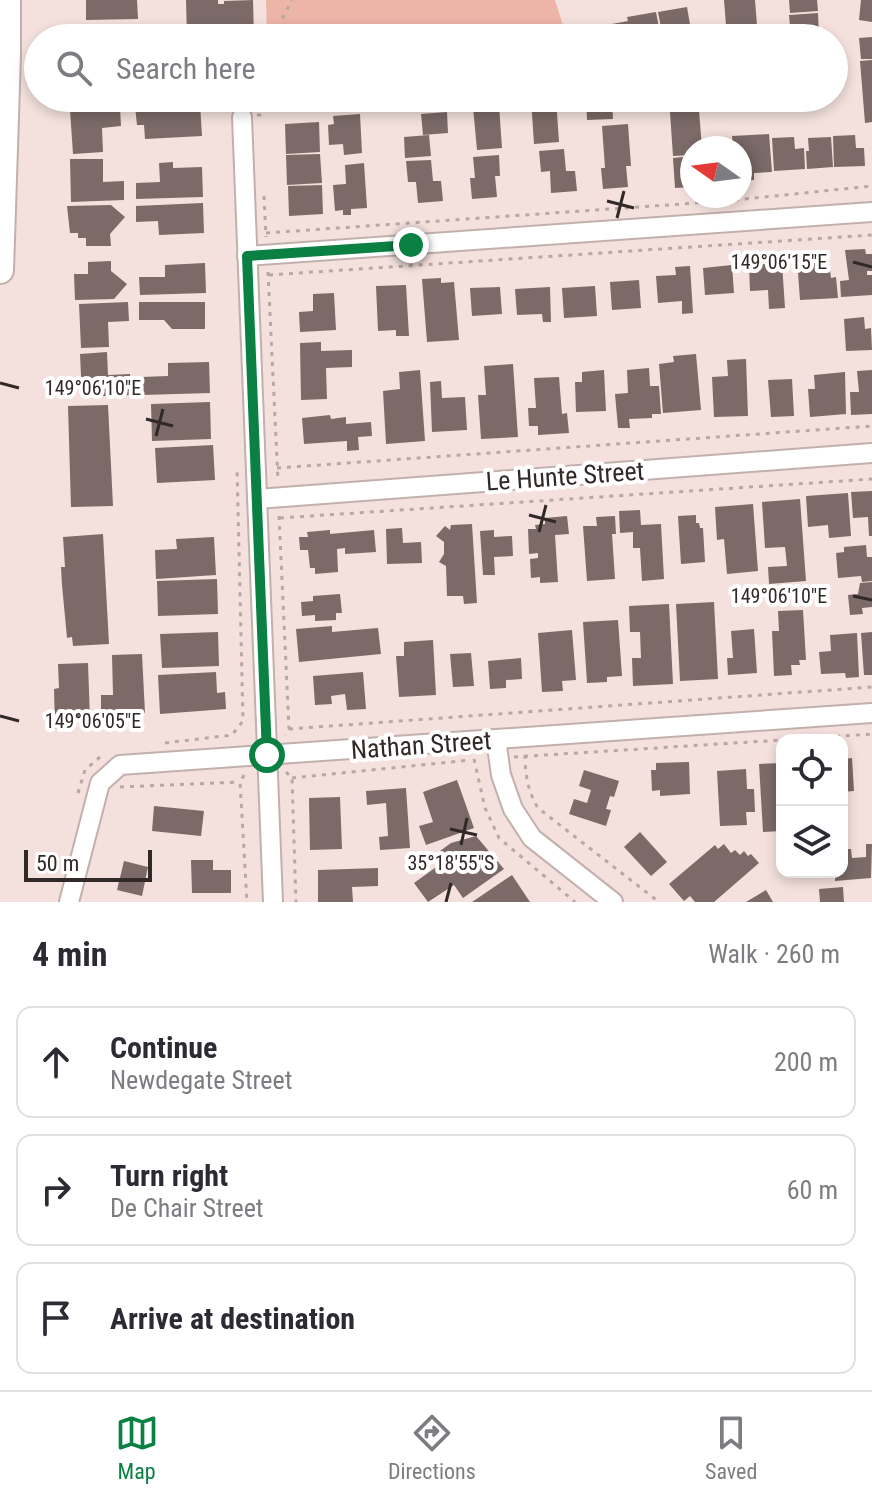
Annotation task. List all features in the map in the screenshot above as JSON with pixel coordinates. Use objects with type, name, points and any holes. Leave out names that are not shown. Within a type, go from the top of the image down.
[{"type":"highway","points":[[0,270],[10,0]]},
{"type":"street","points":[[242,117],[248,277],[246,466],[257,499],[273,902]]},
{"type":"street","points":[[247,256],[872,212]]},
{"type":"street","name":"Le Hunte Street","points":[[257,499],[872,453]]},
{"type":"street","name":"Nathan Street","points":[[100,783],[120,765],[267,755],[498,749],[528,737],[872,713]]},
{"type":"street","points":[[498,749],[501,775],[513,809],[532,838],[613,902]]},
{"type":"street","points":[[69,902],[100,783]]},
{"type":"path","points":[[280,24],[292,0]]},
{"type":"path","points":[[246,234],[725,201],[872,186]]},
{"type":"path","points":[[264,189],[289,729],[872,687]]},
{"type":"path","points":[[248,277],[872,235]]},
{"type":"path","points":[[246,466],[278,468],[872,426]]},
{"type":"path","points":[[280,518],[872,479]]},
{"type":"path","points":[[527,712],[527,780],[538,808],[659,902]]},
{"type":"path","points":[[848,736],[872,734]]},
{"type":"path","points":[[292,778],[498,749],[525,757],[776,741]]},
{"type":"path","points":[[284,771],[292,778],[296,902]]},
{"type":"path","points":[[100,783],[117,787],[240,782],[247,902]]},
{"type":"shaded area","points":[[266,0],[555,0],[563,24],[267,24]]},
{"type":"building","points":[[86,0],[137,0],[138,19],[86,20]]},
{"type":"building","points":[[186,0],[218,0],[218,4],[224,4],[224,1],[253,0],[254,24],[187,24]]},
{"type":"building","points":[[724,0],[755,0],[757,24],[726,24]]},
{"type":"building","points":[[789,0],[817,0],[818,11],[790,13]]},
{"type":"building","points":[[861,0],[872,0],[872,22],[859,20]]},
{"type":"building","points":[[687,7],[690,24],[660,24],[658,12]]},
{"type":"building","points":[[656,12],[658,24],[612,24],[628,21],[627,17]]},
{"type":"building","points":[[818,13],[818,24],[790,24],[789,15]]},
{"type":"building","points":[[872,37],[872,59],[861,59],[859,38]]},
{"type":"building","points":[[872,60],[872,122],[865,123],[860,61]]},
{"type":"building","points":[[70,112],[120,112],[121,126],[102,128],[103,152],[73,154]]},
{"type":"building","points":[[136,112],[201,112],[202,136],[145,139],[144,125],[137,125]]},
{"type":"building","points":[[447,112],[448,133],[423,135],[421,114]]},
{"type":"building","points":[[473,112],[499,112],[502,148],[477,150]]},
{"type":"building","points":[[532,112],[557,112],[559,142],[534,144]]},
{"type":"building","points":[[587,112],[613,112],[613,119],[587,120]]},
{"type":"building","points":[[670,112],[699,112],[701,136],[680,136],[680,156],[673,156]]},
{"type":"building","points":[[360,114],[362,153],[344,155],[343,144],[329,145],[328,125],[334,124],[333,116]]},
{"type":"building","points":[[319,122],[320,152],[286,154],[285,124]]},
{"type":"building","points":[[628,124],[631,166],[626,166],[628,187],[603,189],[602,126]]},
{"type":"building","points":[[769,134],[772,172],[754,173],[752,180],[752,136],[732,136]]},
{"type":"building","points":[[429,135],[431,156],[405,158],[404,137]]},
{"type":"building","points":[[855,135],[856,148],[864,148],[865,166],[834,167],[833,136]]},
{"type":"building","points":[[794,137],[795,149],[804,148],[805,169],[774,171],[772,138]]},
{"type":"building","points":[[831,137],[833,167],[807,169],[808,138]]},
{"type":"building","points":[[564,149],[566,171],[575,171],[577,191],[551,193],[550,171],[541,172],[539,151]]},
{"type":"building","points":[[320,154],[322,183],[287,185],[286,155]]},
{"type":"building","points":[[499,155],[500,176],[495,176],[497,197],[472,199],[470,178],[475,178],[473,157]]},
{"type":"building","points":[[680,157],[680,188],[675,188],[673,158]]},
{"type":"building","points":[[70,159],[103,159],[103,182],[124,181],[124,200],[71,202]]},
{"type":"building","points":[[431,160],[433,181],[441,181],[443,201],[418,203],[416,182],[408,182],[406,161]]},
{"type":"building","points":[[173,162],[173,168],[202,167],[203,197],[136,199],[136,183],[160,182],[159,163]]},
{"type":"building","points":[[364,163],[367,208],[351,209],[351,215],[343,215],[343,210],[335,211],[333,185],[346,184],[345,165]]},
{"type":"building","points":[[322,185],[323,214],[289,216],[288,186]]},
{"type":"building","points":[[203,203],[204,233],[159,235],[158,221],[136,222],[136,206]]},
{"type":"building","points":[[111,205],[125,217],[110,234],[111,246],[86,246],[86,238],[70,233],[67,206]]},
{"type":"building","points":[[865,249],[866,254],[872,254],[872,271],[867,271],[867,275],[872,275],[872,295],[841,297],[840,281],[849,280],[845,250]]},
{"type":"building","points":[[826,257],[831,278],[836,277],[838,298],[800,300],[797,259]]},
{"type":"building","points":[[111,261],[111,271],[127,284],[114,299],[75,300],[74,274],[88,274],[88,262]]},
{"type":"building","points":[[205,263],[206,293],[140,295],[139,277],[165,277],[165,265]]},
{"type":"building","points":[[782,263],[785,308],[769,309],[768,290],[750,291],[749,265]]},
{"type":"building","points":[[732,265],[734,293],[705,295],[703,268]]},
{"type":"building","points":[[690,266],[693,313],[682,314],[682,301],[658,303],[656,276],[676,275],[675,267]]},
{"type":"building","points":[[441,278],[441,283],[454,282],[459,340],[427,342],[422,279]]},
{"type":"building","points":[[639,280],[641,308],[612,310],[610,282]]},
{"type":"building","points":[[406,285],[409,336],[396,336],[396,330],[378,331],[376,286]]},
{"type":"building","points":[[595,286],[597,316],[564,318],[562,288]]},
{"type":"building","points":[[500,287],[502,314],[472,316],[470,288]]},
{"type":"building","points":[[550,287],[551,322],[543,322],[542,314],[517,315],[515,289]]},
{"type":"building","points":[[334,293],[336,330],[300,332],[299,312],[313,311],[313,294]]},
{"type":"building","points":[[128,302],[129,321],[108,322],[109,347],[81,348],[79,304]]},
{"type":"building","points":[[139,302],[205,302],[205,329],[172,329],[164,320],[139,320]]},
{"type":"building","points":[[864,317],[865,329],[871,328],[872,350],[846,351],[844,319]]},
{"type":"building","points":[[321,342],[321,351],[352,350],[352,367],[326,368],[327,399],[301,400],[300,343]]},
{"type":"building","points":[[107,352],[108,375],[130,374],[131,395],[82,397],[80,354]]},
{"type":"building","points":[[696,354],[701,410],[663,413],[659,364],[674,362],[673,356]]},
{"type":"building","points":[[746,359],[748,416],[714,417],[712,377],[728,376],[727,360]]},
{"type":"building","points":[[209,362],[210,393],[143,395],[142,377],[168,376],[168,363]]},
{"type":"building","points":[[513,364],[518,437],[481,439],[478,395],[486,395],[484,366]]},
{"type":"building","points":[[649,368],[650,386],[659,386],[661,414],[652,414],[652,418],[629,419],[630,428],[618,428],[615,394],[628,393],[627,370]]},
{"type":"building","points":[[420,370],[425,441],[386,444],[383,391],[400,389],[399,372]]},
{"type":"building","points":[[604,370],[606,411],[576,412],[575,382],[582,382],[582,372]]},
{"type":"building","points":[[872,370],[872,414],[851,415],[850,392],[859,392],[857,371]]},
{"type":"building","points":[[845,372],[846,414],[810,417],[808,389],[815,389],[814,375]]},
{"type":"building","points":[[559,377],[562,414],[567,413],[569,433],[538,435],[538,426],[529,426],[528,408],[536,408],[534,378]]},
{"type":"building","points":[[792,379],[794,416],[771,417],[768,380]]},
{"type":"building","points":[[441,381],[442,398],[465,397],[467,430],[432,432],[430,382]]},
{"type":"building","points":[[210,402],[211,439],[152,441],[151,404]]},
{"type":"building","points":[[108,405],[113,506],[71,507],[68,406]]},
{"type":"building","points":[[330,415],[331,419],[346,417],[346,424],[371,422],[372,436],[358,437],[359,450],[347,451],[347,441],[304,444],[302,418]]},
{"type":"building","points":[[213,445],[215,480],[157,483],[155,448]]},
{"type":"building","points":[[872,491],[872,536],[869,536],[868,517],[853,518],[851,492]]},
{"type":"building","points":[[848,493],[851,536],[829,538],[828,525],[808,527],[806,496]]},
{"type":"building","points":[[800,499],[806,581],[769,584],[768,567],[787,566],[785,547],[765,548],[762,502]]},
{"type":"building","points":[[753,504],[758,571],[727,574],[724,539],[717,540],[715,507]]},
{"type":"building","points":[[640,510],[641,525],[661,524],[664,579],[642,581],[640,548],[633,548],[633,532],[620,533],[619,511]]},
{"type":"building","points":[[696,515],[696,523],[703,528],[705,562],[681,564],[678,516]]},
{"type":"building","points":[[567,516],[569,534],[555,535],[558,582],[540,583],[540,577],[531,578],[530,559],[538,558],[538,553],[529,554],[528,529],[545,524],[545,518]]},
{"type":"building","points":[[615,516],[616,534],[612,534],[615,579],[587,581],[583,526],[597,526],[596,517]]},
{"type":"building","points":[[472,524],[477,603],[464,604],[463,596],[447,596],[446,566],[439,562],[444,554],[444,542],[436,536],[445,526],[450,530],[451,525]]},
{"type":"building","points":[[402,528],[403,543],[421,542],[422,563],[387,564],[386,529]]},
{"type":"building","points":[[330,530],[330,534],[374,530],[376,552],[345,554],[345,548],[337,549],[338,572],[315,574],[315,568],[310,568],[308,550],[300,550],[299,537],[308,537],[307,532]]},
{"type":"building","points":[[494,530],[494,537],[512,536],[513,556],[494,557],[495,575],[483,575],[480,531]]},
{"type":"building","points":[[103,534],[109,644],[73,646],[72,637],[67,638],[62,585],[61,567],[65,567],[63,537]]},
{"type":"building","points":[[214,537],[216,575],[156,579],[155,550],[177,549],[176,539]]},
{"type":"building","points":[[866,545],[867,557],[872,557],[872,581],[862,582],[861,576],[838,578],[836,553],[844,552],[844,547]]},
{"type":"building","points":[[217,579],[218,614],[158,616],[157,581]]},
{"type":"building","points":[[872,582],[872,607],[862,608],[863,614],[850,615],[848,595],[858,594],[860,583]]},
{"type":"building","points":[[340,594],[342,613],[336,613],[336,620],[315,621],[315,615],[302,616],[301,602],[313,601],[313,596]]},
{"type":"building","points":[[714,602],[718,679],[680,681],[676,604]]},
{"type":"building","points":[[669,604],[673,684],[633,686],[632,658],[641,658],[640,632],[630,632],[629,606]]},
{"type":"building","points":[[803,610],[806,660],[799,660],[800,665],[791,665],[792,675],[774,676],[772,631],[779,631],[778,611]]},
{"type":"building","points":[[618,620],[622,676],[607,677],[607,682],[587,683],[583,622]]},
{"type":"building","points":[[332,626],[332,632],[378,628],[381,654],[299,662],[296,629]]},
{"type":"building","points":[[754,629],[757,673],[728,675],[727,658],[733,658],[731,631]]},
{"type":"building","points":[[572,630],[576,680],[562,681],[563,691],[542,692],[538,633]]},
{"type":"building","points":[[218,632],[219,666],[162,668],[160,634]]},
{"type":"building","points":[[872,632],[872,675],[864,675],[861,633]]},
{"type":"building","points":[[857,633],[859,677],[846,678],[845,673],[821,674],[819,652],[831,651],[830,635]]},
{"type":"building","points":[[433,640],[436,695],[399,697],[396,656],[404,656],[404,642]]},
{"type":"building","points":[[471,653],[474,686],[453,687],[450,654]]},
{"type":"building","points":[[142,654],[145,713],[101,715],[101,695],[113,695],[112,655]]},
{"type":"building","points":[[521,658],[522,679],[506,680],[506,688],[490,689],[488,661]]},
{"type":"building","points":[[88,663],[90,720],[69,721],[69,728],[55,729],[54,689],[59,688],[58,664]]},
{"type":"building","points":[[216,672],[217,693],[225,692],[226,709],[160,714],[158,675]]},
{"type":"building","points":[[363,672],[366,709],[347,710],[345,694],[331,696],[332,704],[315,705],[313,676]]},
{"type":"building","points":[[848,758],[852,758],[854,791],[848,792]]},
{"type":"building","points":[[689,762],[690,794],[660,796],[660,790],[652,791],[651,770],[656,770],[656,763]]},
{"type":"building","points":[[776,763],[776,831],[763,832],[759,764]]},
{"type":"building","points":[[746,769],[747,789],[754,789],[755,812],[746,812],[747,825],[720,826],[717,771]]},
{"type":"building","points":[[584,770],[619,781],[606,809],[611,810],[606,826],[569,814],[574,799],[587,803],[591,790],[579,786]]},
{"type":"building","points":[[457,780],[474,828],[426,845],[419,826],[433,822],[423,792]]},
{"type":"building","points":[[406,788],[410,848],[380,850],[379,837],[388,836],[386,803],[367,805],[366,791]]},
{"type":"building","points":[[340,797],[342,849],[310,850],[309,798]]},
{"type":"building","points":[[154,806],[204,811],[201,836],[152,831]]},
{"type":"building","points":[[640,832],[667,862],[651,876],[624,847]]},
{"type":"building","points":[[476,836],[504,869],[463,898],[454,885],[428,902],[414,883],[439,865],[433,856],[451,843]]},
{"type":"building","points":[[724,844],[731,853],[735,850],[740,855],[744,851],[759,863],[714,902],[695,902],[690,896],[684,901],[669,884],[715,845],[718,849]]},
{"type":"building","points":[[866,844],[872,844],[871,878],[835,881],[835,878],[848,878],[848,849],[851,849],[852,858],[866,857]]},
{"type":"building","points":[[191,860],[213,860],[213,870],[231,870],[231,893],[192,893]]},
{"type":"building","points":[[124,861],[148,867],[142,896],[117,890]]},
{"type":"building","points":[[378,868],[378,886],[352,887],[353,902],[318,902],[318,870]]},
{"type":"building","points":[[512,875],[530,902],[472,902]]},
{"type":"building","points":[[843,887],[844,902],[820,902],[819,889]]},
{"type":"building","points":[[766,890],[773,902],[746,902]]},
{"type":"route","points":[[267,755],[247,256],[411,245]]}]
